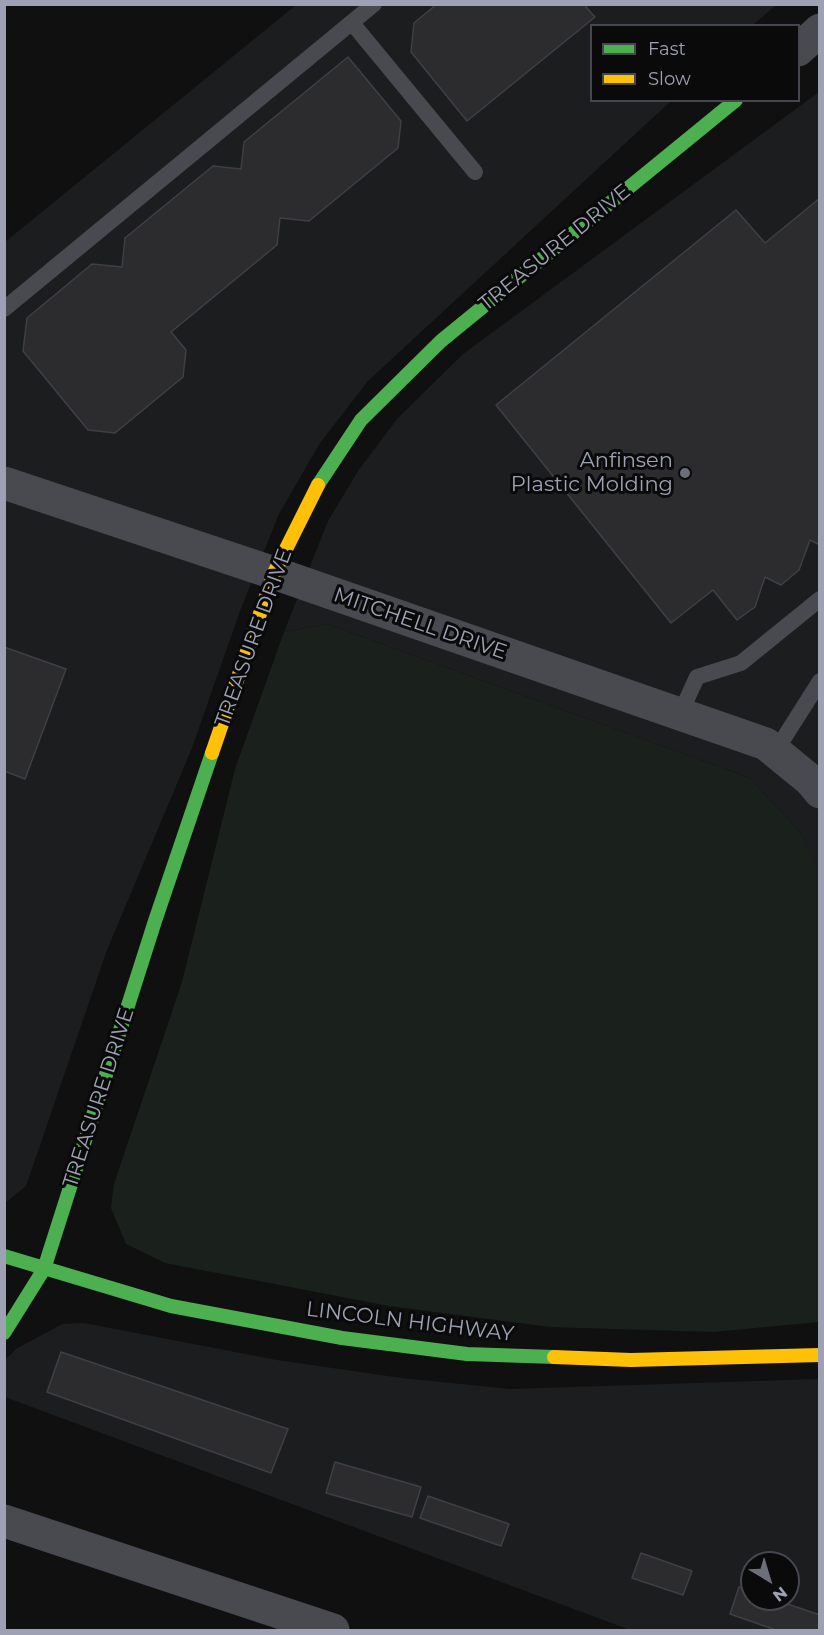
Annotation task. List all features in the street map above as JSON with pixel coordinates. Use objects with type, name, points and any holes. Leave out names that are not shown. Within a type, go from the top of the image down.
[{"type":"street","points":[[800,48],[819,30]]},
{"type":"street","name":"TREASURE DRIVE","points":[[4,1333],[44,1269],[155,921],[274,573],[315,489],[361,420],[441,341],[734,102]]},
{"type":"street","name":"MITCHELL DRIVE","points":[[4,483],[274,573],[766,744],[810,780],[819,792]]},
{"type":"street","name":"LINCOLN HIGHWAY","points":[[4,1256],[171,1306],[342,1338],[467,1354],[631,1360],[819,1354]]},
{"type":"street","points":[[4,1521],[333,1630]]},
{"type":"lane","points":[[4,309],[374,4]]},
{"type":"lane","points":[[352,23],[475,172]]},
{"type":"lane","points":[[680,714],[697,677],[741,663],[819,599]]},
{"type":"lane","points":[[775,752],[819,681]]},
{"type":"shaded area","points":[[296,5],[776,5],[754,24],[590,24],[590,102],[670,102],[368,381],[320,443],[279,514],[240,611],[192,748],[107,950],[26,1186],[5,1203],[5,242]]},
{"type":"shaded area","points":[[819,92],[819,877],[800,832],[750,778],[327,624],[284,632],[328,521],[358,471],[397,419],[463,354]]},
{"type":"shaded area","points":[[327,624],[750,778],[800,832],[820,877],[819,1322],[713,1332],[550,1327],[389,1306],[165,1263],[126,1244],[111,1208],[114,1184],[182,982],[235,769],[284,632]]},
{"type":"shaded area","points":[[84,1323],[277,1360],[402,1378],[510,1389],[819,1379],[819,1630],[630,1630],[5,1397],[4,1361],[16,1349],[62,1324]]},
{"type":"building","points":[[437,4],[588,4],[586,7],[595,17],[467,121],[411,52],[414,23]]},
{"type":"building","points":[[348,57],[401,121],[398,148],[309,221],[280,218],[277,245],[171,332],[186,350],[183,377],[115,433],[88,430],[23,351],[27,318],[92,264],[122,267],[125,238],[213,166],[241,169],[244,142]]},
{"type":"building","name":"Anfinsen Plastic Molding","points":[[820,198],[820,545],[810,540],[799,570],[781,585],[765,577],[755,607],[737,620],[713,590],[671,623],[496,405],[736,210],[765,243]]},
{"type":"building","points":[[4,647],[66,669],[25,779],[4,771]]},
{"type":"building","points":[[61,1352],[288,1429],[271,1473],[47,1392]]},
{"type":"building","points":[[335,1462],[421,1487],[412,1517],[326,1493]]},
{"type":"building","points":[[428,1496],[509,1524],[501,1546],[420,1518]]},
{"type":"building","points":[[641,1553],[692,1571],[683,1595],[632,1578]]},
{"type":"building","points":[[739,1587],[740,1611],[800,1611],[800,1608],[820,1615],[820,1630],[776,1630],[730,1614]]},
{"type":"traffic: fast","points":[[318,485],[361,420],[441,341],[734,102]]},
{"type":"traffic: fast","points":[[4,1333],[44,1269],[155,921],[212,753]]},
{"type":"traffic: fast","points":[[4,1256],[171,1306],[342,1338],[467,1354],[554,1357]]},
{"type":"traffic: slow","points":[[212,753],[274,573],[318,485]]},
{"type":"traffic: slow","points":[[554,1357],[631,1360],[820,1355]]},
{"type":"place","name":"Anfinsen Plastic Molding","points":[[685,473]]}]
